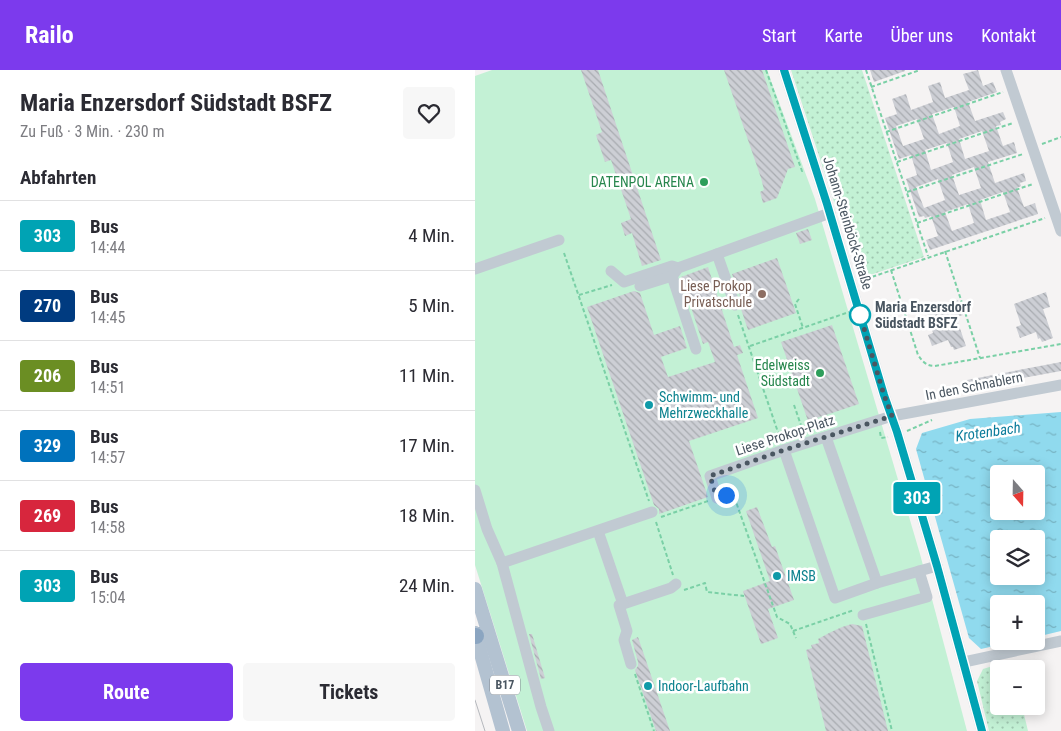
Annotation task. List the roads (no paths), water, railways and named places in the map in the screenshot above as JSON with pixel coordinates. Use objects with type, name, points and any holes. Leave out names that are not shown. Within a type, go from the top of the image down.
[{"type":"main road","name":"B17","points":[[475,589],[479,640],[488,682],[503,731]]},
{"type":"main road","name":"B17","points":[[479,640],[519,731]]},
{"type":"main road","points":[[475,667],[488,682]]},
{"type":"street","name":"Johann-Steinböck-Straße","points":[[783,70],[830,214],[892,416],[937,566],[982,731]]},
{"type":"street","points":[[1006,70],[1061,232]]},
{"type":"street","points":[[640,286],[717,254],[830,214]]},
{"type":"street","points":[[475,269],[559,240]]},
{"type":"street","points":[[717,254],[735,306]]},
{"type":"street","points":[[611,272],[623,282],[671,266],[675,272],[696,348]]},
{"type":"street","name":"In den Schnablern","points":[[892,416],[1061,385]]},
{"type":"street","name":"Liese Prokop-Platz","points":[[717,498],[710,476],[784,450],[892,416]]},
{"type":"street","points":[[826,437],[877,583]]},
{"type":"street","points":[[784,450],[835,598],[877,583],[937,566]]},
{"type":"street","points":[[475,490],[487,528],[502,563],[549,731]]},
{"type":"street","points":[[502,563],[652,512]]},
{"type":"street","points":[[598,531],[623,604]]},
{"type":"street","points":[[863,616],[927,597],[919,571]]},
{"type":"street","points":[[631,664],[624,640],[627,632],[619,605],[674,586]]},
{"type":"street","points":[[964,662],[1061,641]]},
{"type":"water","name":"Krotenbach","points":[[1061,412],[1061,631],[1045,635],[1045,595],[990,595],[990,647],[981,649],[969,638],[916,449],[922,433],[970,419]]},
{"type":"tram line","points":[[475,700],[485,731]]},
{"type":"place","name":"DATENPOL ARENA","points":[[704,182]]},
{"type":"place","name":"Liese Prokop Privatschule","points":[[762,294]]},
{"type":"place","name":"Maria Enzersdorf Südstadt BSFZ","points":[[860,315]]},
{"type":"place","name":"Edelweiss Südstadt","points":[[820,373]]},
{"type":"place","name":"Schwimm- und Mehrzweckhalle","points":[[649,405]]},
{"type":"place","name":"IMSB","points":[[777,576]]},
{"type":"place","name":"Indoor-Laufbahn","points":[[648,686]]}]
